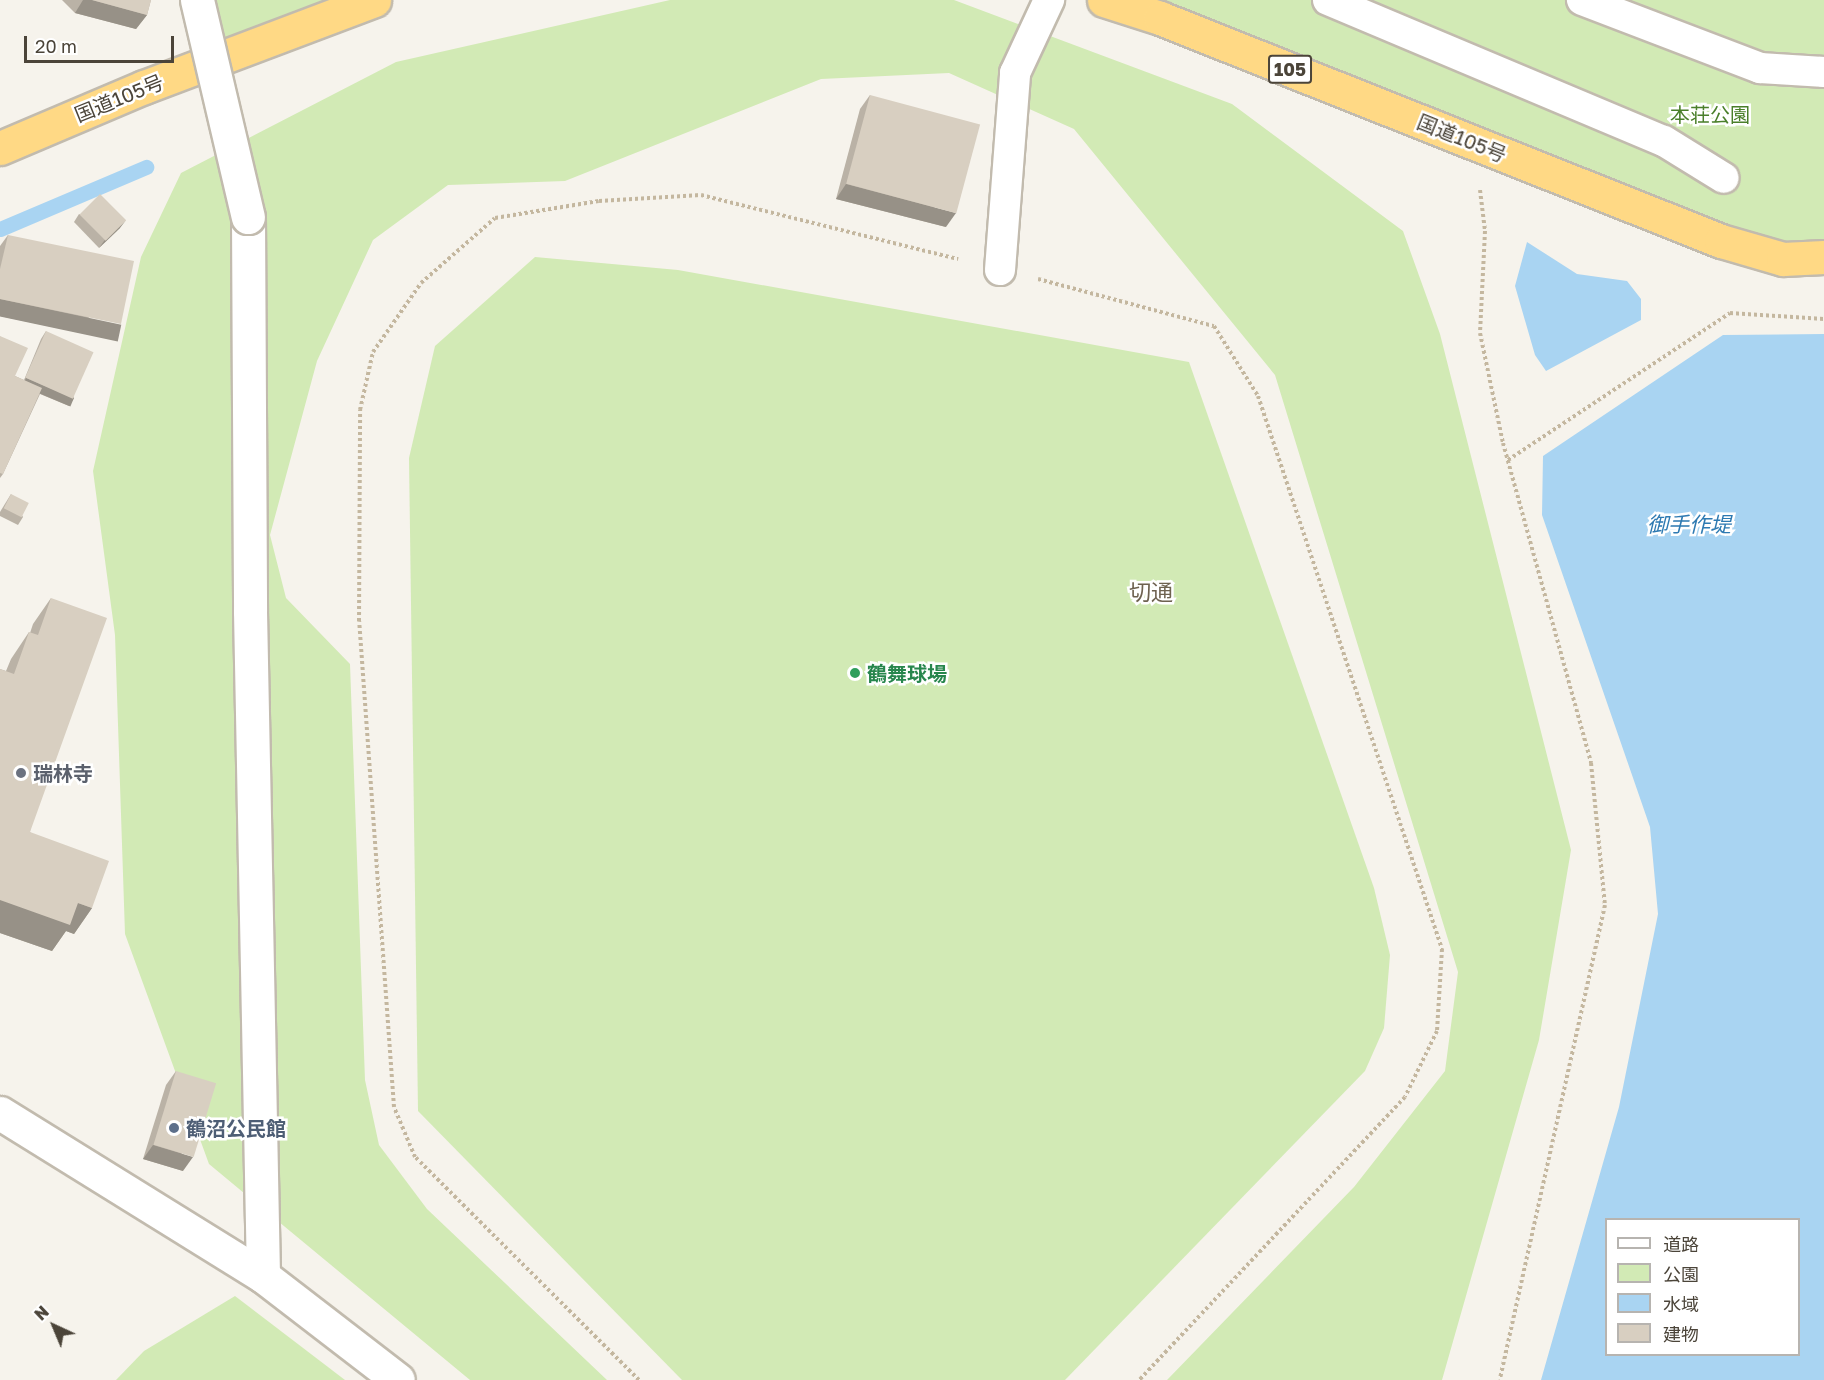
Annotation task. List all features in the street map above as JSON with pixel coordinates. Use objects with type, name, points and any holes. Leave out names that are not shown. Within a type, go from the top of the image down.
[{"type":"highway","name":"国道105号","points":[[0,148],[144,87],[374,0]]},
{"type":"highway","name":"国道105号","points":[[1104,0],[1160,18],[1721,241],[1783,259],[1824,257]]},
{"type":"street","points":[[197,0],[248,217],[251,635],[263,1276]]},
{"type":"street","points":[[0,1113],[263,1276],[398,1380]]},
{"type":"lane","points":[[1000,270],[1015,73],[1049,0]]},
{"type":"lane","points":[[1328,0],[1664,141],[1724,178]]},
{"type":"lane","points":[[1582,0],[1760,68],[1824,72]]},
{"type":"path","points":[[1474,142],[1485,231],[1480,333],[1508,460],[1591,763],[1605,905],[1500,1380]]},
{"type":"path","points":[[639,1380],[415,1157],[394,1107],[359,621],[360,411],[373,352],[421,283],[495,218],[599,201],[701,195],[1214,326],[1258,396],[1442,949],[1437,1031],[1405,1097],[1139,1380]]},
{"type":"path","points":[[1508,460],[1730,313],[1824,319]]},
{"type":"green space","points":[[198,0],[374,0],[213,62]]},
{"type":"green space","points":[[670,0],[954,0],[1232,104],[1403,231],[1440,334],[1571,850],[1539,1040],[1442,1380],[1167,1380],[1354,1187],[1445,1071],[1458,972],[1275,375],[1074,129],[949,73],[821,79],[565,181],[448,185],[373,240],[317,361],[270,535],[286,598],[350,664],[365,1080],[379,1145],[427,1209],[607,1380],[470,1380],[209,1164],[125,934],[115,635],[93,471],[141,257],[181,173],[396,62]]},
{"type":"green space","name":"本荘公園","points":[[1104,0],[1824,0],[1824,257],[1783,259]]},
{"type":"green space","name":"鶴舞球場","points":[[535,257],[678,270],[1189,362],[1374,888],[1390,955],[1384,1028],[1365,1071],[1065,1380],[682,1380],[418,1111],[409,458],[435,346]]},
{"type":"green space","points":[[235,1296],[345,1380],[116,1380],[144,1351]]},
{"type":"water","points":[[1527,242],[1577,274],[1627,281],[1641,299],[1641,320],[1546,371],[1535,355],[1515,286]]},
{"type":"water","name":"御手作堤","points":[[1824,334],[1824,1380],[1541,1380],[1619,1107],[1658,914],[1650,827],[1542,515],[1543,456],[1723,335]]},
{"type":"building","points":[[92,0],[151,0],[147,15]]},
{"type":"building","points":[[870,95],[980,125],[956,213],[846,184]]},
{"type":"building","points":[[100,194],[126,220],[106,241],[79,215]]},
{"type":"building","points":[[8,235],[134,261],[121,324],[0,299],[0,269]]},
{"type":"building","points":[[46,331],[94,352],[73,399],[25,378]]},
{"type":"building","points":[[0,336],[28,348],[15,376],[42,388],[3,474],[0,473]]},
{"type":"building","points":[[11,494],[29,503],[22,517],[4,508]]},
{"type":"building","name":"瑞林寺","points":[[51,598],[107,618],[30,832],[109,861],[92,908],[78,903],[70,925],[0,900],[0,669],[14,674],[29,632],[38,635]]},
{"type":"building","name":"鶴沼公民館","points":[[176,1071],[216,1083],[194,1157],[153,1145]]},
{"type":"waterway","points":[[0,229],[146,167]]},
{"type":"place","name":"鶴舞球場","points":[[855,673]]},
{"type":"place","name":"瑞林寺","points":[[21,773]]},
{"type":"place","name":"鶴沼公民館","points":[[174,1128]]},
{"type":"district","name":"切通","points":[[1151,592]]}]
